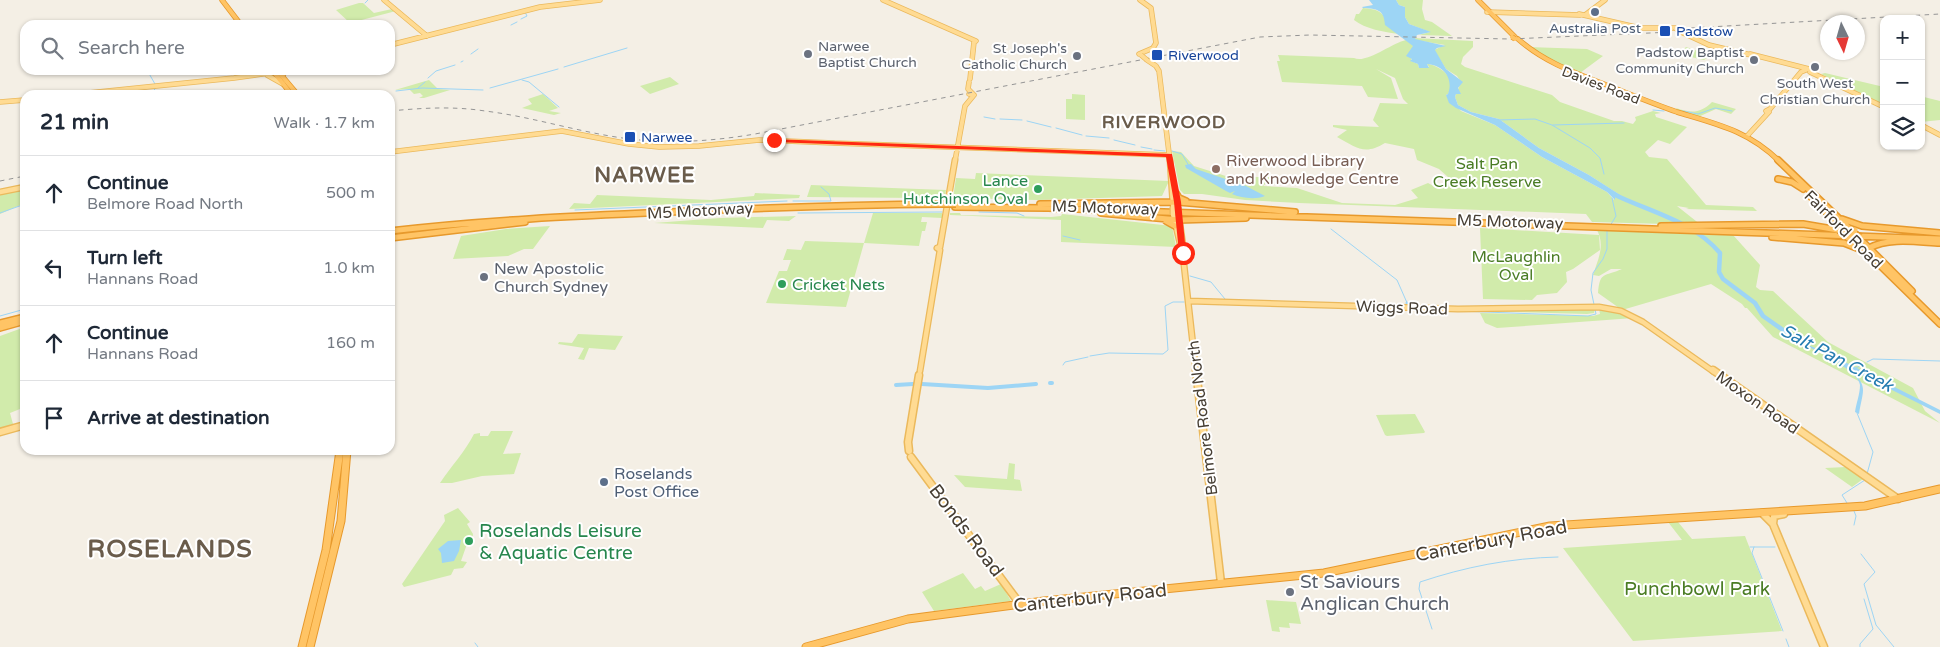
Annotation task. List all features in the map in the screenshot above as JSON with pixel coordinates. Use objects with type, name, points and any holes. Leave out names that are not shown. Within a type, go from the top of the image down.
[{"type":"highway","points":[[222,0],[237,20]]},
{"type":"highway","points":[[227,0],[241,20]]},
{"type":"highway","name":"Davies Road","points":[[1477,0],[1528,52],[1546,63],[1665,110],[1746,137]]},
{"type":"highway","name":"Davies Road","points":[[1515,38],[1542,59],[1581,76],[1653,103],[1726,127],[1746,137]]},
{"type":"highway","points":[[279,75],[288,90]]},
{"type":"highway","points":[[280,75],[293,90]]},
{"type":"highway","points":[[1581,76],[1599,84]]},
{"type":"highway","name":"Fairford Road","points":[[1746,137],[1766,148],[1835,222],[1852,234]]},
{"type":"highway","points":[[1778,179],[1792,182],[1804,188],[1852,234]]},
{"type":"highway","name":"Fairford Road","points":[[1804,188],[1834,214],[1939,321]]},
{"type":"highway","points":[[1022,204],[1182,200],[1211,205]]},
{"type":"highway","points":[[1175,201],[1312,214]]},
{"type":"highway","name":"M5 Motorway","points":[[395,232],[550,218],[797,209],[1022,204],[1657,229],[1940,236]]},
{"type":"highway","points":[[956,205],[1072,211],[1154,218],[1328,217]]},
{"type":"highway","name":"M5 Motorway","points":[[956,205],[1651,226],[1720,230]]},
{"type":"highway","points":[[1834,214],[1851,223],[1940,236]]},
{"type":"highway","points":[[395,228],[507,218],[550,218]]},
{"type":"highway","points":[[395,238],[550,218]]},
{"type":"highway","points":[[1154,218],[1170,222],[1175,226]]},
{"type":"highway","points":[[1720,230],[1818,225],[1835,222]]},
{"type":"highway","points":[[1818,225],[1892,243]]},
{"type":"highway","points":[[1833,242],[1872,227]]},
{"type":"highway","points":[[1720,230],[1833,242],[1868,250],[1876,244],[1940,243]]},
{"type":"highway","points":[[0,324],[20,319]]},
{"type":"highway","points":[[302,647],[330,537],[337,494],[340,455]]},
{"type":"highway","points":[[310,647],[341,521],[347,455]]},
{"type":"highway","name":"Canterbury Road","points":[[806,647],[898,621],[1020,604],[1324,573],[1552,526],[1864,506],[1940,489]]},
{"type":"main road","points":[[384,0],[427,36]]},
{"type":"main road","points":[[395,44],[540,7],[600,0]]},
{"type":"main road","name":"Bonds Road","points":[[883,0],[970,38],[975,42],[968,88],[970,95],[965,106],[957,147],[908,442],[910,454],[1019,600],[1020,604]]},
{"type":"main road","points":[[1136,0],[1144,3]]},
{"type":"main road","points":[[1140,0],[1144,3]]},
{"type":"main road","points":[[1585,15],[1605,0]]},
{"type":"main road","name":"Belmore Road North","points":[[1144,3],[1151,8],[1155,45],[1139,54],[1158,70],[1176,217],[1189,300],[1222,583]]},
{"type":"main road","points":[[1489,12],[1578,15],[1640,28],[1663,25],[1674,28],[1705,43],[1800,66],[1880,105]]},
{"type":"main road","points":[[1578,15],[1591,17]]},
{"type":"main road","points":[[1746,137],[1808,71]]},
{"type":"main road","points":[[197,82],[253,75]]},
{"type":"main road","points":[[116,90],[144,87],[148,89],[153,86],[262,75],[272,76],[284,84]]},
{"type":"main road","points":[[0,102],[20,100]]},
{"type":"main road","points":[[1925,127],[1940,135]]},
{"type":"main road","points":[[395,151],[557,131],[629,144],[659,147],[705,146],[759,140],[1169,155]]},
{"type":"main road","points":[[0,192],[20,188]]},
{"type":"main road","name":"Belmore Road North","points":[[1176,217],[1175,226],[1183,253]]},
{"type":"main road","name":"Wiggs Road","points":[[1189,300],[1458,309],[1597,307],[1616,309]]},
{"type":"main road","name":"Moxon Road","points":[[1616,309],[1630,314],[1643,322],[1898,499]]},
{"type":"main road","points":[[0,432],[20,426]]},
{"type":"main road","points":[[1789,511],[1775,516],[1772,519],[1773,524],[1824,647]]},
{"type":"main road","points":[[1762,513],[1773,524]]},
{"type":"main road","points":[[1762,513],[1777,536]]},
{"type":"green space","points":[[1396,0],[1423,0],[1422,9],[1425,20],[1432,22],[1452,36],[1419,35],[1430,32],[1409,24],[1405,17],[1405,7],[1399,5]]},
{"type":"green space","points":[[363,3],[374,13],[392,9],[396,11],[362,20],[347,20],[336,10]]},
{"type":"green space","points":[[1363,8],[1378,11],[1393,30],[1399,34],[1369,28],[1358,23],[1354,20],[1356,14],[1359,14]]},
{"type":"green space","name":"Salt Pan Creek Reserve","points":[[1414,38],[1473,41],[1473,47],[1463,57],[1461,64],[1465,67],[1552,95],[1560,102],[1614,121],[1633,124],[1636,120],[1635,117],[1653,111],[1661,113],[1655,114],[1656,117],[1687,127],[1670,144],[1658,140],[1645,152],[1649,157],[1667,159],[1706,205],[1753,207],[1757,211],[1686,209],[1689,208],[1677,206],[1701,225],[1592,222],[1586,214],[1245,200],[1202,194],[1184,194],[1180,190],[1172,151],[1181,152],[1194,166],[1248,183],[1252,177],[1273,177],[1263,186],[1297,188],[1342,203],[1395,205],[1418,198],[1411,190],[1428,183],[1439,189],[1448,184],[1448,177],[1439,169],[1417,160],[1414,149],[1385,143],[1371,149],[1360,149],[1337,137],[1347,130],[1333,127],[1333,125],[1379,127],[1373,120],[1380,103],[1408,104],[1403,99],[1395,78],[1376,69],[1391,78],[1398,99],[1368,97],[1362,86],[1282,82],[1277,61],[1280,61],[1278,55],[1359,59],[1372,56],[1406,40],[1414,46],[1411,61],[1418,64],[1419,68],[1429,67],[1427,64],[1430,64],[1438,67],[1448,76],[1451,88],[1446,95],[1461,111],[1495,125],[1542,157],[1607,192],[1614,200],[1615,197],[1623,197],[1589,175],[1539,148],[1499,119],[1471,112],[1458,105],[1455,97],[1461,82],[1457,76],[1446,69],[1434,50],[1445,45],[1415,40]]},
{"type":"green space","points":[[1528,47],[1587,49],[1603,56],[1580,73],[1565,68]]},
{"type":"green space","points":[[1686,47],[1722,56],[1718,59],[1708,57],[1704,60],[1691,57],[1693,54],[1682,51]]},
{"type":"green space","points":[[1825,73],[1880,86],[1880,103],[1821,74]]},
{"type":"green space","points":[[670,77],[679,84],[650,94],[640,86]]},
{"type":"green space","points":[[429,80],[438,89],[450,90],[419,98],[423,96],[420,93],[414,94],[409,89],[395,90]]},
{"type":"green space","points":[[543,94],[558,108],[549,111],[561,113],[554,115],[522,108],[532,104],[528,99]]},
{"type":"green space","points":[[1072,94],[1085,95],[1085,120],[1066,119],[1066,99],[1072,99]]},
{"type":"green space","points":[[1925,97],[1940,101],[1940,120],[1925,122]]},
{"type":"green space","points":[[1712,102],[1736,109],[1731,114],[1716,109],[1698,117],[1676,108],[1695,111],[1703,109]]},
{"type":"green space","points":[[976,173],[1169,181],[1162,196],[1037,200],[953,198],[956,178],[975,179]]},
{"type":"green space","points":[[811,185],[946,190],[945,195],[921,195],[920,198],[807,197]]},
{"type":"green space","points":[[20,189],[20,205],[0,214],[0,193]]},
{"type":"green space","points":[[755,193],[800,195],[799,198],[569,209],[574,203],[590,204],[597,195],[711,200],[754,196]]},
{"type":"green space","points":[[873,213],[942,213],[942,218],[922,217],[921,222],[927,222],[925,231],[922,231],[919,246],[864,243]]},
{"type":"green space","points":[[950,213],[960,213],[961,215],[1051,217],[1061,216],[1062,214],[1172,226],[1176,247],[1061,242],[1061,220],[950,215]]},
{"type":"green space","points":[[796,216],[789,221],[767,220],[763,228],[654,223],[720,218]]},
{"type":"green space","points":[[550,226],[533,249],[524,249],[508,256],[453,259],[461,236],[506,229]]},
{"type":"green space","name":"McLaughlin Oval","points":[[1480,228],[1599,235],[1600,250],[1566,272],[1567,282],[1557,293],[1537,295],[1532,300],[1483,299]]},
{"type":"green space","points":[[1596,228],[1733,235],[1760,265],[1756,287],[1760,290],[1773,291],[1828,342],[1913,388],[1925,411],[1940,423],[1773,337],[1747,308],[1711,284],[1622,310],[1598,293],[1600,281],[1604,276],[1622,269],[1611,269],[1599,276],[1593,275],[1601,246]]},
{"type":"green space","points":[[805,241],[864,243],[846,307],[766,303],[779,271],[787,271],[791,260],[783,260],[787,249],[801,250]]},
{"type":"green space","points":[[1595,309],[1594,313],[1587,314],[1476,311]]},
{"type":"green space","points":[[1599,309],[1612,310],[1634,318],[1497,328],[1485,323],[1480,313],[1593,316],[1600,314]]},
{"type":"green space","points":[[20,329],[20,409],[10,413],[13,424],[0,429],[0,336]]},
{"type":"green space","points":[[578,334],[623,336],[615,350],[589,348],[584,360],[578,359],[584,348],[558,344],[559,342],[572,343]]},
{"type":"green space","points":[[1415,414],[1424,433],[1387,436],[1376,415]]},
{"type":"green space","points":[[491,431],[513,431],[503,454],[521,453],[514,474],[482,476],[452,483],[440,483],[474,434],[480,433],[480,436],[488,436]]},
{"type":"green space","points":[[1009,463],[1015,464],[1014,479],[1020,480],[1022,491],[965,487],[954,475],[1007,479]]},
{"type":"green space","points":[[1846,467],[1863,479],[1852,487],[1825,468]]},
{"type":"green space","points":[[458,508],[470,522],[467,524],[473,534],[472,543],[467,544],[461,561],[467,562],[463,568],[454,569],[451,575],[404,587],[402,584],[445,521],[444,515]]},
{"type":"green space","name":"Punchbowl Park","points":[[1668,522],[1678,522],[1692,539],[1745,536],[1782,631],[1633,641],[1563,548],[1682,540]]},
{"type":"green space","points":[[963,573],[975,589],[981,586],[985,591],[1001,584],[1011,601],[934,611],[922,592]]},
{"type":"green space","points":[[1266,600],[1296,602],[1301,624],[1289,623],[1290,628],[1279,627],[1280,632],[1272,631]]},
{"type":"water","points":[[1369,0],[1396,0],[1399,5],[1405,7],[1405,17],[1409,24],[1431,32],[1417,35],[1415,39],[1446,46],[1435,50],[1446,69],[1463,82],[1458,88],[1461,94],[1456,94],[1455,97],[1458,105],[1471,112],[1499,119],[1539,148],[1589,175],[1625,198],[1615,197],[1615,200],[1607,192],[1542,157],[1495,125],[1449,103],[1446,95],[1448,94],[1450,83],[1446,73],[1433,65],[1427,64],[1429,68],[1419,68],[1418,64],[1410,61],[1412,59],[1406,56],[1413,46],[1385,25],[1383,16],[1379,11],[1362,7],[1373,5]]},
{"type":"water","points":[[1191,164],[1196,169],[1246,186],[1265,196],[1248,198],[1232,194],[1235,191],[1230,193],[1186,168],[1185,165]]},
{"type":"water","points":[[1794,339],[1827,353],[1940,410],[1940,414],[1852,370],[1863,389],[1859,414],[1855,412],[1860,388],[1857,379],[1851,372],[1832,359]]},
{"type":"water","points":[[461,540],[459,551],[454,561],[442,563],[441,553],[438,549],[448,541]]},
{"type":"waterway","points":[[365,3],[368,0]]},
{"type":"waterway","points":[[521,19],[527,16],[525,12]]},
{"type":"waterway","points":[[511,25],[517,22]]},
{"type":"waterway","points":[[564,67],[627,48]]},
{"type":"waterway","points":[[471,54],[478,49]]},
{"type":"waterway","points":[[428,78],[436,71],[455,65]]},
{"type":"waterway","points":[[490,88],[558,69]]},
{"type":"waterway","points":[[150,75],[155,84]]},
{"type":"waterway","points":[[522,80],[529,82],[559,107]]},
{"type":"waterway","points":[[418,88],[425,82]]},
{"type":"waterway","points":[[396,91],[422,88],[483,90]]},
{"type":"waterway","points":[[1683,111],[1698,114],[1715,108],[1732,111]]},
{"type":"waterway","points":[[1653,110],[1664,111]]},
{"type":"waterway","points":[[984,117],[995,119]]},
{"type":"waterway","points":[[1000,119],[1022,120]]},
{"type":"waterway","points":[[1498,120],[1535,119],[1552,125],[1590,148],[1600,158],[1604,174]]},
{"type":"waterway","points":[[1027,121],[1051,127]]},
{"type":"waterway","points":[[1553,125],[1624,123]]},
{"type":"waterway","points":[[1056,128],[1082,135]]},
{"type":"waterway","points":[[1086,136],[1109,138]]},
{"type":"waterway","points":[[1114,140],[1135,145]]},
{"type":"waterway","points":[[1141,147],[1152,149]]},
{"type":"waterway","points":[[1154,150],[1165,151]]},
{"type":"waterway","points":[[1172,151],[1182,154],[1189,166]]},
{"type":"waterway","points":[[793,201],[831,201],[829,194],[821,187]]},
{"type":"waterway","name":"Salt Pan Creek","points":[[1613,194],[1670,218],[1709,242],[1720,253],[1719,272],[1723,279],[1755,303],[1763,316],[1800,342]]},
{"type":"waterway","points":[[953,197],[975,200]]},
{"type":"waterway","points":[[1610,226],[1616,216],[1612,198]]},
{"type":"waterway","points":[[575,210],[787,201]]},
{"type":"waterway","points":[[0,213],[20,206]]},
{"type":"waterway","points":[[798,213],[942,212]]},
{"type":"waterway","points":[[979,212],[1017,213],[1024,216]]},
{"type":"waterway","points":[[1331,229],[1397,280],[1408,305]]},
{"type":"waterway","points":[[1460,311],[1588,316],[1596,314],[1591,290],[1593,273],[1603,259],[1607,249],[1607,229]]},
{"type":"waterway","points":[[1063,236],[1080,240]]},
{"type":"waterway","points":[[1190,276],[1211,282],[1225,299]]},
{"type":"waterway","points":[[1090,356],[1109,353],[1163,354],[1168,350],[1165,306],[1173,302],[1184,302]]},
{"type":"waterway","points":[[0,316],[20,310]]},
{"type":"waterway","points":[[1063,365],[1065,362],[1088,357]]},
{"type":"waterway","points":[[1867,362],[1873,359],[1940,361]]},
{"type":"waterway","points":[[1856,368],[1862,365]]},
{"type":"waterway","points":[[896,385],[913,384]]},
{"type":"waterway","points":[[922,384],[988,388],[1036,384]]},
{"type":"waterway","points":[[1857,413],[1873,452],[1867,474]]},
{"type":"waterway","points":[[1847,503],[1842,495],[1865,480]]},
{"type":"waterway","points":[[1854,511],[1856,516],[1854,525]]},
{"type":"waterway","points":[[1754,547],[1775,547]]},
{"type":"waterway","points":[[1754,547],[1752,553],[1783,631]]},
{"type":"waterway","points":[[1861,554],[1875,572],[1864,584],[1876,625],[1894,647]]},
{"type":"waterway","points":[[1432,629],[1419,589],[1420,582],[1488,564],[1558,557]]},
{"type":"waterway","points":[[1860,647],[1860,644],[1873,629],[1864,599]]},
{"type":"waterway","points":[[1786,639],[1789,647]]},
{"type":"waterway","points":[[475,643],[478,647]]},
{"type":"railway","points":[[1673,29],[1940,14]]},
{"type":"railway","points":[[395,111],[438,108],[473,109],[630,139],[693,141],[755,134],[1260,37],[1310,35],[1510,39],[1673,32]]},
{"type":"railway","points":[[0,181],[20,177]]},
{"type":"place","name":"Australia Post","points":[[1595,12]]},
{"type":"place","name":"Padstow","points":[[1665,31]]},
{"type":"place","name":"Narwee Baptist Church","points":[[808,54]]},
{"type":"place","name":"Riverwood","points":[[1157,55]]},
{"type":"place","name":"St Joseph's Catholic Church","points":[[1077,56]]},
{"type":"place","name":"Padstow Baptist Community Church","points":[[1754,60]]},
{"type":"place","name":"South West Christian Church","points":[[1815,67]]},
{"type":"place","name":"Narwee","points":[[630,137]]},
{"type":"place","name":"Riverwood Library and Knowledge Centre","points":[[1216,169]]},
{"type":"place","name":"Lance Hutchinson Oval","points":[[1038,189]]},
{"type":"place","name":"New Apostolic Church Sydney","points":[[484,277]]},
{"type":"place","name":"Cricket Nets","points":[[782,284]]},
{"type":"place","name":"Roselands Post Office","points":[[604,482]]},
{"type":"place","name":"Roselands Leisure & Aquatic Centre","points":[[469,541]]},
{"type":"place","name":"St Saviours Anglican Church","points":[[1290,592]]},
{"type":"district","name":"RIVERWOOD","points":[[1164,122]]},
{"type":"district","name":"NARWEE","points":[[645,175]]},
{"type":"district","name":"ROSELANDS","points":[[170,548]]},
{"type":"route","points":[[774,140],[1169,155],[1178,202],[1183,253]]}]
